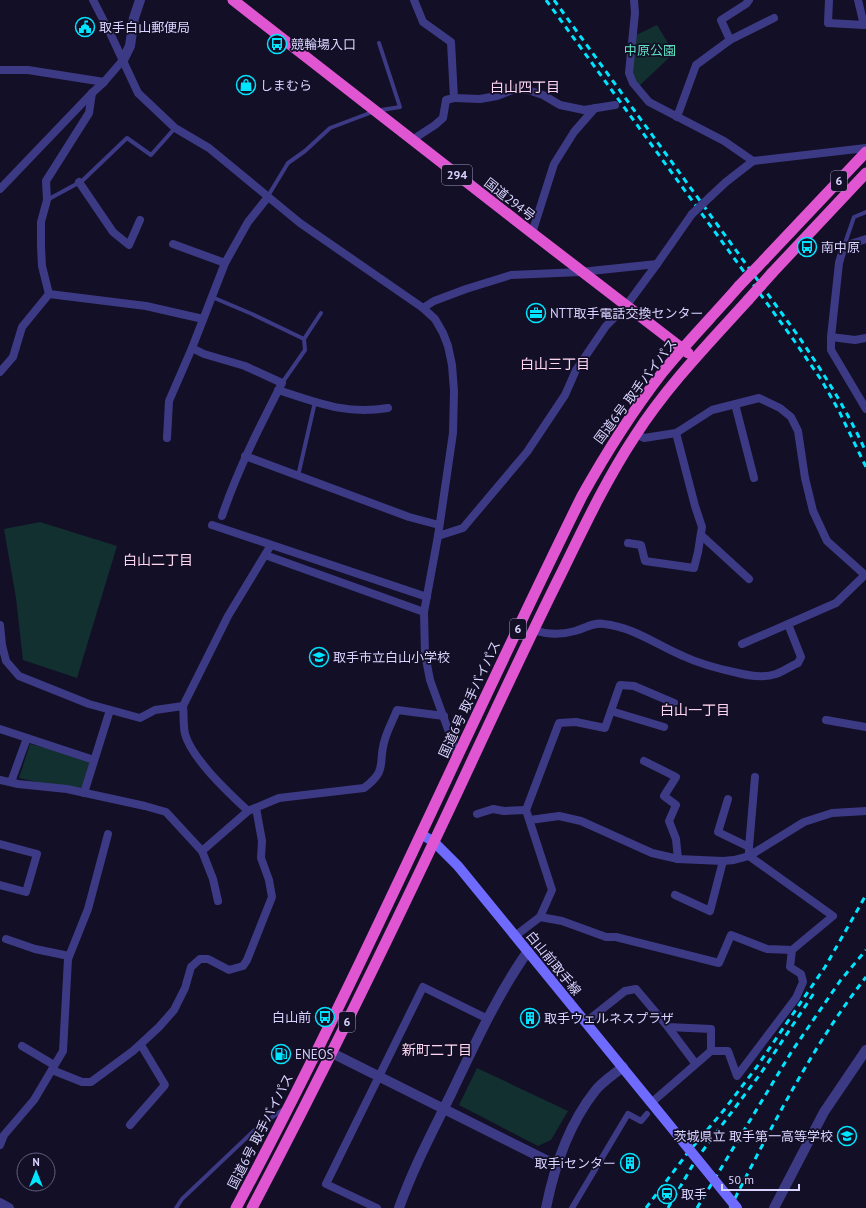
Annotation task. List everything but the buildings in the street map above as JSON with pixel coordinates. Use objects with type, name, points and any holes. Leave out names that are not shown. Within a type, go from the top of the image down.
[{"type":"highway","name":"国道294号","points":[[236,1],[581,272],[695,358]]},
{"type":"highway","name":"国道6号 取手バイパス","points":[[236,1208],[289,1106],[458,757],[582,496],[604,456],[661,374],[739,286],[866,152]]},
{"type":"highway","name":"国道6号 取手バイパス","points":[[252,1208],[332,1053],[534,630],[618,462],[636,434],[673,384],[695,358],[866,173]]},
{"type":"main road","name":"白山前取手線","points":[[421,834],[434,842],[458,866],[737,1208]]},
{"type":"street","points":[[93,0],[138,93],[175,128],[209,148],[300,223],[423,308],[435,320],[443,333],[448,346],[454,391],[453,433],[438,536],[424,612],[424,654],[430,680],[458,757]]},
{"type":"street","points":[[0,189],[104,82],[123,60],[130,46],[134,18],[140,0]]},
{"type":"street","points":[[414,0],[423,22],[452,42],[454,98]]},
{"type":"street","points":[[634,0],[635,12],[629,73],[633,83],[649,102],[724,141],[753,161]]},
{"type":"street","points":[[730,40],[721,20],[746,4],[749,0]]},
{"type":"street","points":[[829,0],[828,23],[864,25],[858,0]]},
{"type":"street","points":[[677,117],[696,66],[730,40],[774,18]]},
{"type":"street","points":[[0,70],[28,70],[104,82]]},
{"type":"street","points":[[412,140],[443,118],[446,100],[454,98],[480,99],[497,96],[515,89],[528,90],[543,95],[560,105],[584,110],[615,105]]},
{"type":"street","points":[[49,294],[42,266],[41,246],[41,222],[47,200],[46,181],[89,112],[92,93]]},
{"type":"street","points":[[532,233],[554,164],[574,132],[595,108]]},
{"type":"street","points":[[438,536],[463,528],[527,452],[565,395],[576,370],[606,326],[626,306],[692,214],[726,182],[753,161],[866,148]]},
{"type":"street","points":[[80,182],[113,232],[129,245],[140,220]]},
{"type":"street","points":[[168,438],[169,401],[192,348],[224,263],[248,222],[268,196]]},
{"type":"street","points":[[866,239],[844,246],[840,263],[831,338],[831,350],[866,410]]},
{"type":"street","points":[[173,244],[224,263]]},
{"type":"street","points":[[423,308],[434,301],[511,275],[581,272],[657,264]]},
{"type":"street","points":[[49,294],[146,306],[203,319]]},
{"type":"street","points":[[0,372],[13,357],[22,327],[49,294]]},
{"type":"street","points":[[831,338],[855,340],[866,338]]},
{"type":"street","points":[[192,348],[204,354],[245,366],[280,387],[315,402],[340,409],[360,410],[388,408]]},
{"type":"street","points":[[222,516],[232,484],[260,424],[280,387]]},
{"type":"street","points":[[636,434],[644,438],[676,433],[712,410],[759,398],[780,408],[791,417],[798,431],[805,478],[813,511],[827,541],[865,575],[836,603],[742,644]]},
{"type":"street","points":[[735,404],[754,478]]},
{"type":"street","points":[[628,543],[641,545],[645,561],[694,568],[702,527],[676,433]]},
{"type":"street","points":[[245,456],[409,517],[439,525]]},
{"type":"street","points":[[212,525],[427,597]]},
{"type":"street","points":[[701,535],[749,579]]},
{"type":"street","points":[[22,1046],[53,1068],[82,1082],[90,1082],[141,1045],[159,1027],[174,1010],[185,988],[191,967],[200,959],[208,959],[230,970],[243,966],[247,960],[272,897],[272,888],[261,858],[262,841],[252,810],[214,777],[189,744],[185,732],[183,706],[228,616],[272,545]]},
{"type":"street","points":[[265,555],[424,612]]},
{"type":"street","points":[[534,630],[546,634],[560,634],[603,623],[643,636],[682,656],[714,668],[754,677],[775,674],[798,663],[800,657],[788,624]]},
{"type":"street","points":[[0,626],[3,663],[19,676],[110,710],[140,718],[156,710],[183,706]]},
{"type":"street","points":[[515,936],[540,916],[552,890],[526,810],[559,723],[576,722],[605,728],[620,685],[634,686],[674,703]]},
{"type":"street","points":[[84,793],[110,710]]},
{"type":"street","points":[[202,851],[252,810],[279,798],[364,788],[374,780],[380,771],[385,740],[397,710],[444,716]]},
{"type":"street","points":[[611,711],[664,727]]},
{"type":"street","points":[[826,720],[866,727]]},
{"type":"street","points":[[0,730],[94,760]]},
{"type":"street","points":[[11,782],[27,738]]},
{"type":"street","points":[[644,761],[676,777],[664,796],[676,805],[669,821],[676,839],[678,859]]},
{"type":"street","points":[[749,856],[755,777]]},
{"type":"street","points":[[0,780],[68,789],[166,812],[202,851],[213,879],[218,901]]},
{"type":"street","points":[[728,798],[718,832],[749,847]]},
{"type":"street","points":[[477,814],[493,809],[504,811],[526,810]]},
{"type":"street","points":[[530,820],[559,816],[581,821],[652,853],[678,859],[734,860],[749,856],[804,822],[832,814],[866,811]]},
{"type":"street","points":[[0,1145],[4,1135],[3,1130],[34,1100],[63,1051],[69,956],[88,909],[108,834]]},
{"type":"street","points":[[0,844],[37,854],[26,892],[0,885]]},
{"type":"street","points":[[540,916],[562,921],[606,937],[616,937],[719,963],[731,935],[768,949],[792,950],[833,916],[749,856]]},
{"type":"street","points":[[675,895],[710,911],[723,860]]},
{"type":"street","points":[[6,939],[35,950],[69,956]]},
{"type":"street","points":[[651,1103],[695,1063],[711,1051],[728,1051],[737,1076],[796,998],[803,982],[801,974],[790,967],[792,950]]},
{"type":"street","points":[[398,1208],[414,1169],[488,1019],[514,970],[528,951]]},
{"type":"street","points":[[377,1208],[326,1184],[423,988],[488,1019]]},
{"type":"street","points":[[586,1022],[625,991],[636,988],[695,1063]]},
{"type":"street","points":[[668,1027],[711,1029],[711,1051]]},
{"type":"street","points":[[130,1125],[165,1085],[141,1045]]},
{"type":"street","points":[[774,1208],[824,1112],[866,1050]]},
{"type":"street","points":[[332,1053],[556,1165]]},
{"type":"street","points":[[546,1208],[556,1165],[574,1126],[587,1103],[603,1082],[623,1067]]},
{"type":"street","points":[[572,1208],[628,1114],[641,1121],[647,1114]]},
{"type":"street","points":[[0,1202],[9,1208]]},
{"type":"lane","points":[[268,196],[288,163],[305,151],[330,128],[375,111],[400,107],[379,43]]},
{"type":"lane","points":[[47,200],[80,182],[127,138],[151,155],[175,128]]},
{"type":"lane","points":[[844,246],[854,217],[866,212]]},
{"type":"lane","points":[[211,297],[252,314],[304,340]]},
{"type":"lane","points":[[280,387],[305,350],[304,340],[321,313]]},
{"type":"lane","points":[[298,476],[315,402]]},
{"type":"lane","points":[[176,1208],[182,1199],[259,1126],[289,1106]]},
{"type":"green space","name":"中原公園","points":[[657,25],[674,53],[637,88],[633,83],[632,37]]},
{"type":"green space","points":[[40,522],[117,546],[77,678],[23,660],[16,598],[4,529]]},
{"type":"green space","points":[[30,744],[94,760],[84,793],[19,778]]},
{"type":"green space","points":[[477,1068],[568,1111],[551,1140],[538,1146],[459,1105]]},
{"type":"railway","points":[[546,0],[822,381],[839,411],[866,467]]},
{"type":"railway","points":[[554,0],[799,337],[835,392],[865,450]]},
{"type":"railway","points":[[646,1208],[686,1155],[724,1110],[756,1068],[825,967],[866,895]]},
{"type":"railway","points":[[697,1208],[792,1051],[840,981],[866,950]]},
{"type":"railway","points":[[730,1208],[776,1119],[810,1060],[846,1004],[866,977]]},
{"type":"railway","points":[[668,1208],[695,1161],[761,1073],[816,990]]},
{"type":"place","name":"取手白山郵便局","points":[[85,27]]},
{"type":"place","name":"競輪場入口","points":[[277,44]]},
{"type":"place","name":"しまむら","points":[[246,85]]},
{"type":"place","name":"南中原","points":[[807,247]]},
{"type":"place","name":"NTT取手電話交換センター","points":[[536,313]]},
{"type":"place","name":"取手市立白山小学校","points":[[319,657]]},
{"type":"place","name":"白山前","points":[[325,1017]]},
{"type":"place","name":"取手ウェルネスプラザ","points":[[530,1018]]},
{"type":"place","name":"ENEOS","points":[[281,1054]]},
{"type":"place","name":"茨城県立 取手第一高等学校","points":[[847,1136]]},
{"type":"place","name":"取手iセンター","points":[[630,1163]]},
{"type":"place","name":"取手","points":[[667,1194]]},
{"type":"district","name":"白山四丁目","points":[[525,87]]},
{"type":"district","name":"白山三丁目","points":[[555,364]]},
{"type":"district","name":"白山二丁目","points":[[158,560]]},
{"type":"district","name":"白山一丁目","points":[[695,710]]},
{"type":"district","name":"新町二丁目","points":[[437,1050]]}]
